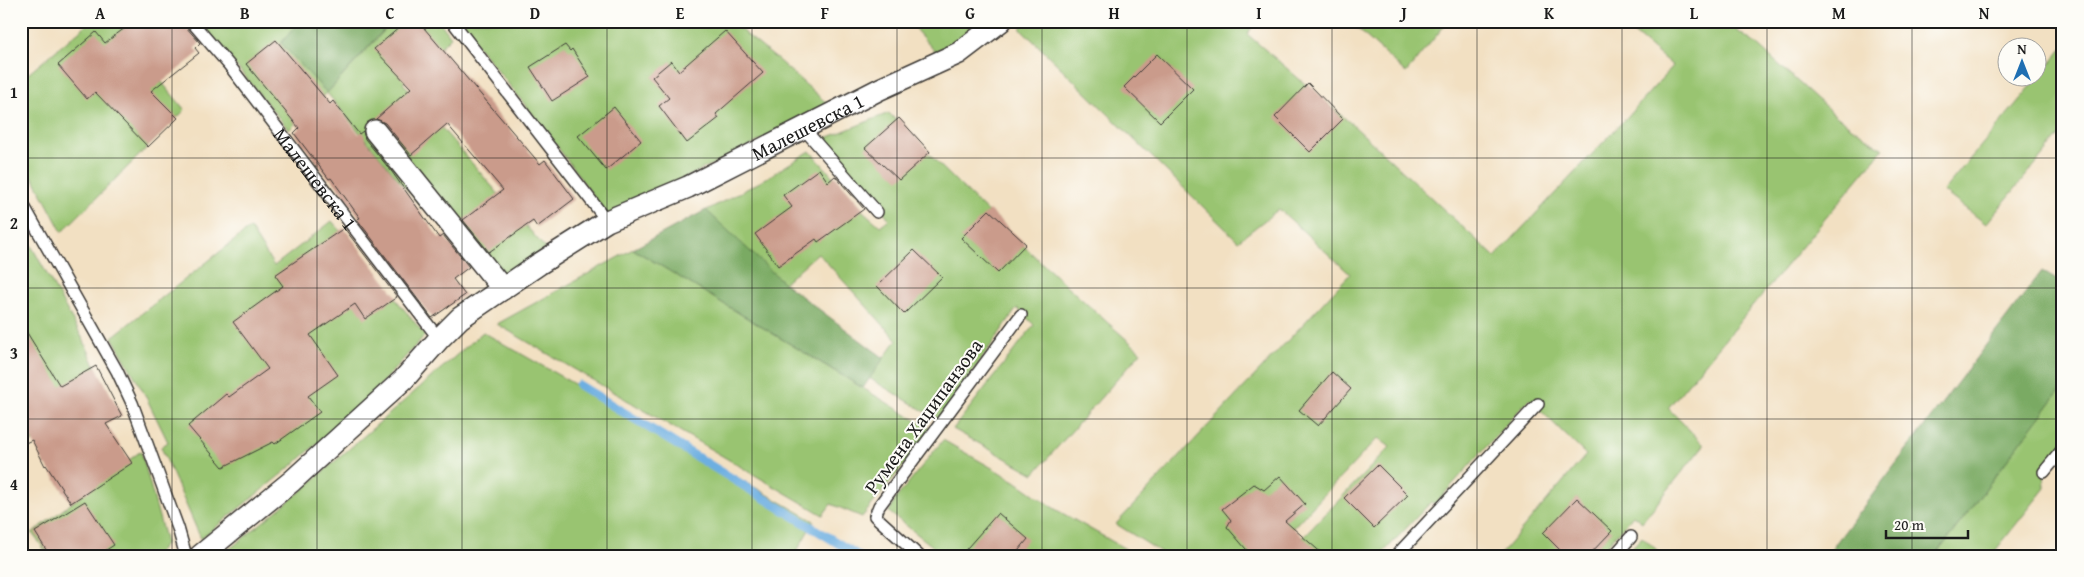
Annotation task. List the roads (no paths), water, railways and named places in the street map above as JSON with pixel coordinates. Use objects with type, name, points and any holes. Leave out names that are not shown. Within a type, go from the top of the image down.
[{"type":"street","name":"Малешевска 1","points":[[200,556],[292,481],[404,379],[460,318],[503,289],[607,222],[688,187],[880,90],[959,53],[1001,21]]},
{"type":"street","points":[[375,131],[503,289]]},
{"type":"lane","name":"Малешевска 1","points":[[191,21],[229,65],[439,339]]},
{"type":"lane","points":[[452,21],[607,222]]},
{"type":"lane","points":[[804,128],[877,212]]},
{"type":"lane","points":[[21,202],[117,371],[132,403],[178,528],[186,556]]},
{"type":"lane","name":"Румена Хаџипанзова","points":[[919,556],[875,516],[879,506],[1020,315]]},
{"type":"lane","points":[[1396,556],[1538,404]]},
{"type":"lane","points":[[2044,472],[2063,449]]},
{"type":"lane","points":[[1614,556],[1631,537]]},
{"type":"waterway","points":[[579,385],[859,556]]}]
